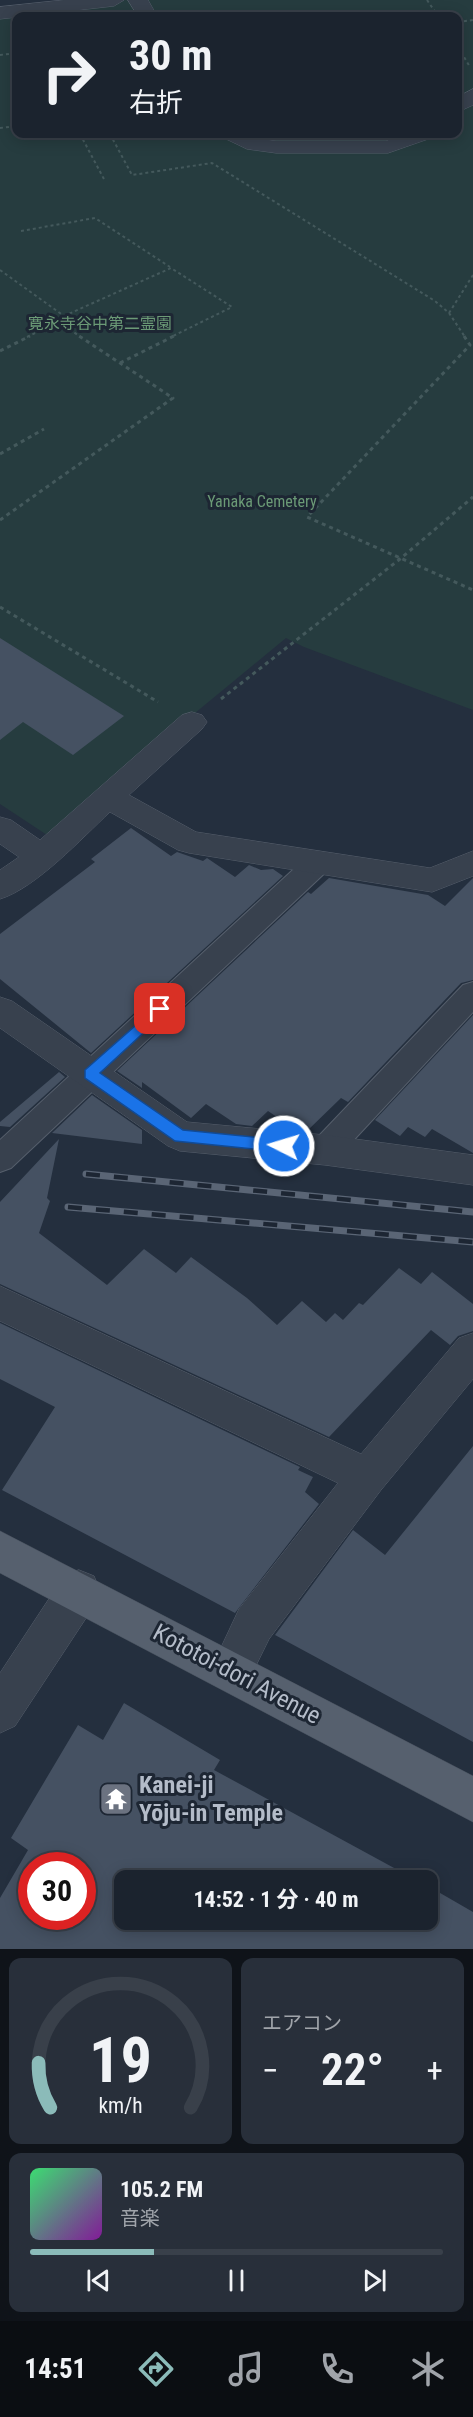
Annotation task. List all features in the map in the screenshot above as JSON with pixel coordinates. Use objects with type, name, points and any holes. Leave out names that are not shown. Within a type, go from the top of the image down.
[{"type":"main road","name":"Kototoi-dori Avenue","points":[[0,1551],[473,1800]]},
{"type":"street","points":[[0,13],[43,4],[114,0]]},
{"type":"street","points":[[239,138],[254,145],[287,147],[388,147],[413,138]]},
{"type":"street","points":[[0,886],[41,857],[192,722]]},
{"type":"street","points":[[109,798],[189,842],[432,880],[473,863]]},
{"type":"street","points":[[0,828],[41,857]]},
{"type":"street","points":[[0,1010],[180,1136],[325,1150],[473,1170]]},
{"type":"street","points":[[0,1303],[366,1478]]},
{"type":"street","points":[[231,1671],[254,1624],[366,1478],[473,1350]]},
{"type":"street","points":[[0,1711],[79,1591]]},
{"type":"lane","points":[[0,1160],[318,863]]},
{"type":"lane","points":[[325,1150],[473,993]]},
{"type":"path","points":[[462,54],[473,72]]},
{"type":"path","points":[[82,138],[105,181]]},
{"type":"path","points":[[112,138],[132,175],[212,163],[435,301],[449,313],[470,345],[307,517],[473,590]]},
{"type":"path","points":[[21,231],[95,218],[232,307],[120,363]]},
{"type":"path","points":[[0,351],[58,322],[63,316],[171,268]]},
{"type":"path","points":[[0,270],[63,316]]},
{"type":"path","points":[[449,313],[473,275]]},
{"type":"path","points":[[0,520],[173,398],[58,322]]},
{"type":"path","points":[[0,454],[44,429]]},
{"type":"path","points":[[0,608],[192,722],[400,559],[473,497]]},
{"type":"green space","name":"Yanaka Cemetery","points":[[61,0],[473,0],[473,710],[304,647],[286,638],[47,835],[0,804],[0,18],[12,17],[12,138],[462,138],[462,12],[55,12],[65,11]]},
{"type":"building","points":[[0,638],[124,716],[73,755],[23,722],[0,740]]},
{"type":"building","points":[[131,828],[171,856],[177,852],[203,861],[207,858],[235,877],[249,865],[261,870],[273,869],[283,876],[91,1053],[0,979],[0,934],[95,862],[91,859]]},
{"type":"building","points":[[329,878],[428,895],[445,906],[473,878],[473,980],[461,983],[348,1102],[341,1098],[307,1131],[296,1130],[268,1111],[252,1126],[236,1124],[206,1104],[191,1118],[142,1082],[142,1088],[117,1071],[308,892],[311,894]]},
{"type":"building","points":[[473,1015],[473,1153],[432,1129],[425,1137],[408,1127],[400,1136],[375,1120]]},
{"type":"building","points":[[59,1072],[65,1077],[10,1127],[0,1126],[0,1122]]},
{"type":"building","points":[[92,1095],[142,1130],[142,1144],[52,1133]]},
{"type":"building","points":[[59,1139],[47,1198],[50,1201],[39,1233],[107,1285],[144,1249],[176,1273],[191,1257],[247,1298],[277,1325],[302,1301],[326,1322],[335,1313],[343,1320],[359,1303],[363,1305],[399,1268],[421,1284],[432,1272],[473,1304],[473,1331],[458,1336],[450,1345],[431,1330],[329,1437],[0,1284],[0,1202]]},
{"type":"building","points":[[0,1323],[300,1467],[298,1470],[313,1477],[305,1492],[319,1504],[235,1613],[2,1490],[55,1407],[0,1379]]},
{"type":"building","points":[[473,1446],[473,1742],[275,1635],[353,1530],[385,1555]]},
{"type":"building","points":[[124,1703],[220,1760],[214,1770],[398,1870],[114,1870],[114,1930],[438,1930],[438,1892],[473,1912],[473,1949],[0,1949],[0,1898],[18,1867],[18,1930],[96,1930],[96,1852],[27,1852],[28,1850],[11,1838],[78,1725],[103,1740]]},
{"type":"railway","points":[[86,1174],[473,1212]]},
{"type":"railway","points":[[68,1207],[473,1242]]},
{"type":"place","name":"Kanei-ji Yōju‑in Temple","points":[[116,1799]]},
{"type":"route","points":[[160,1009],[90,1074],[180,1136],[284,1146]]},
{"type":"park label","name":"寛永寺谷中第二霊園","points":[[100,323]]}]
